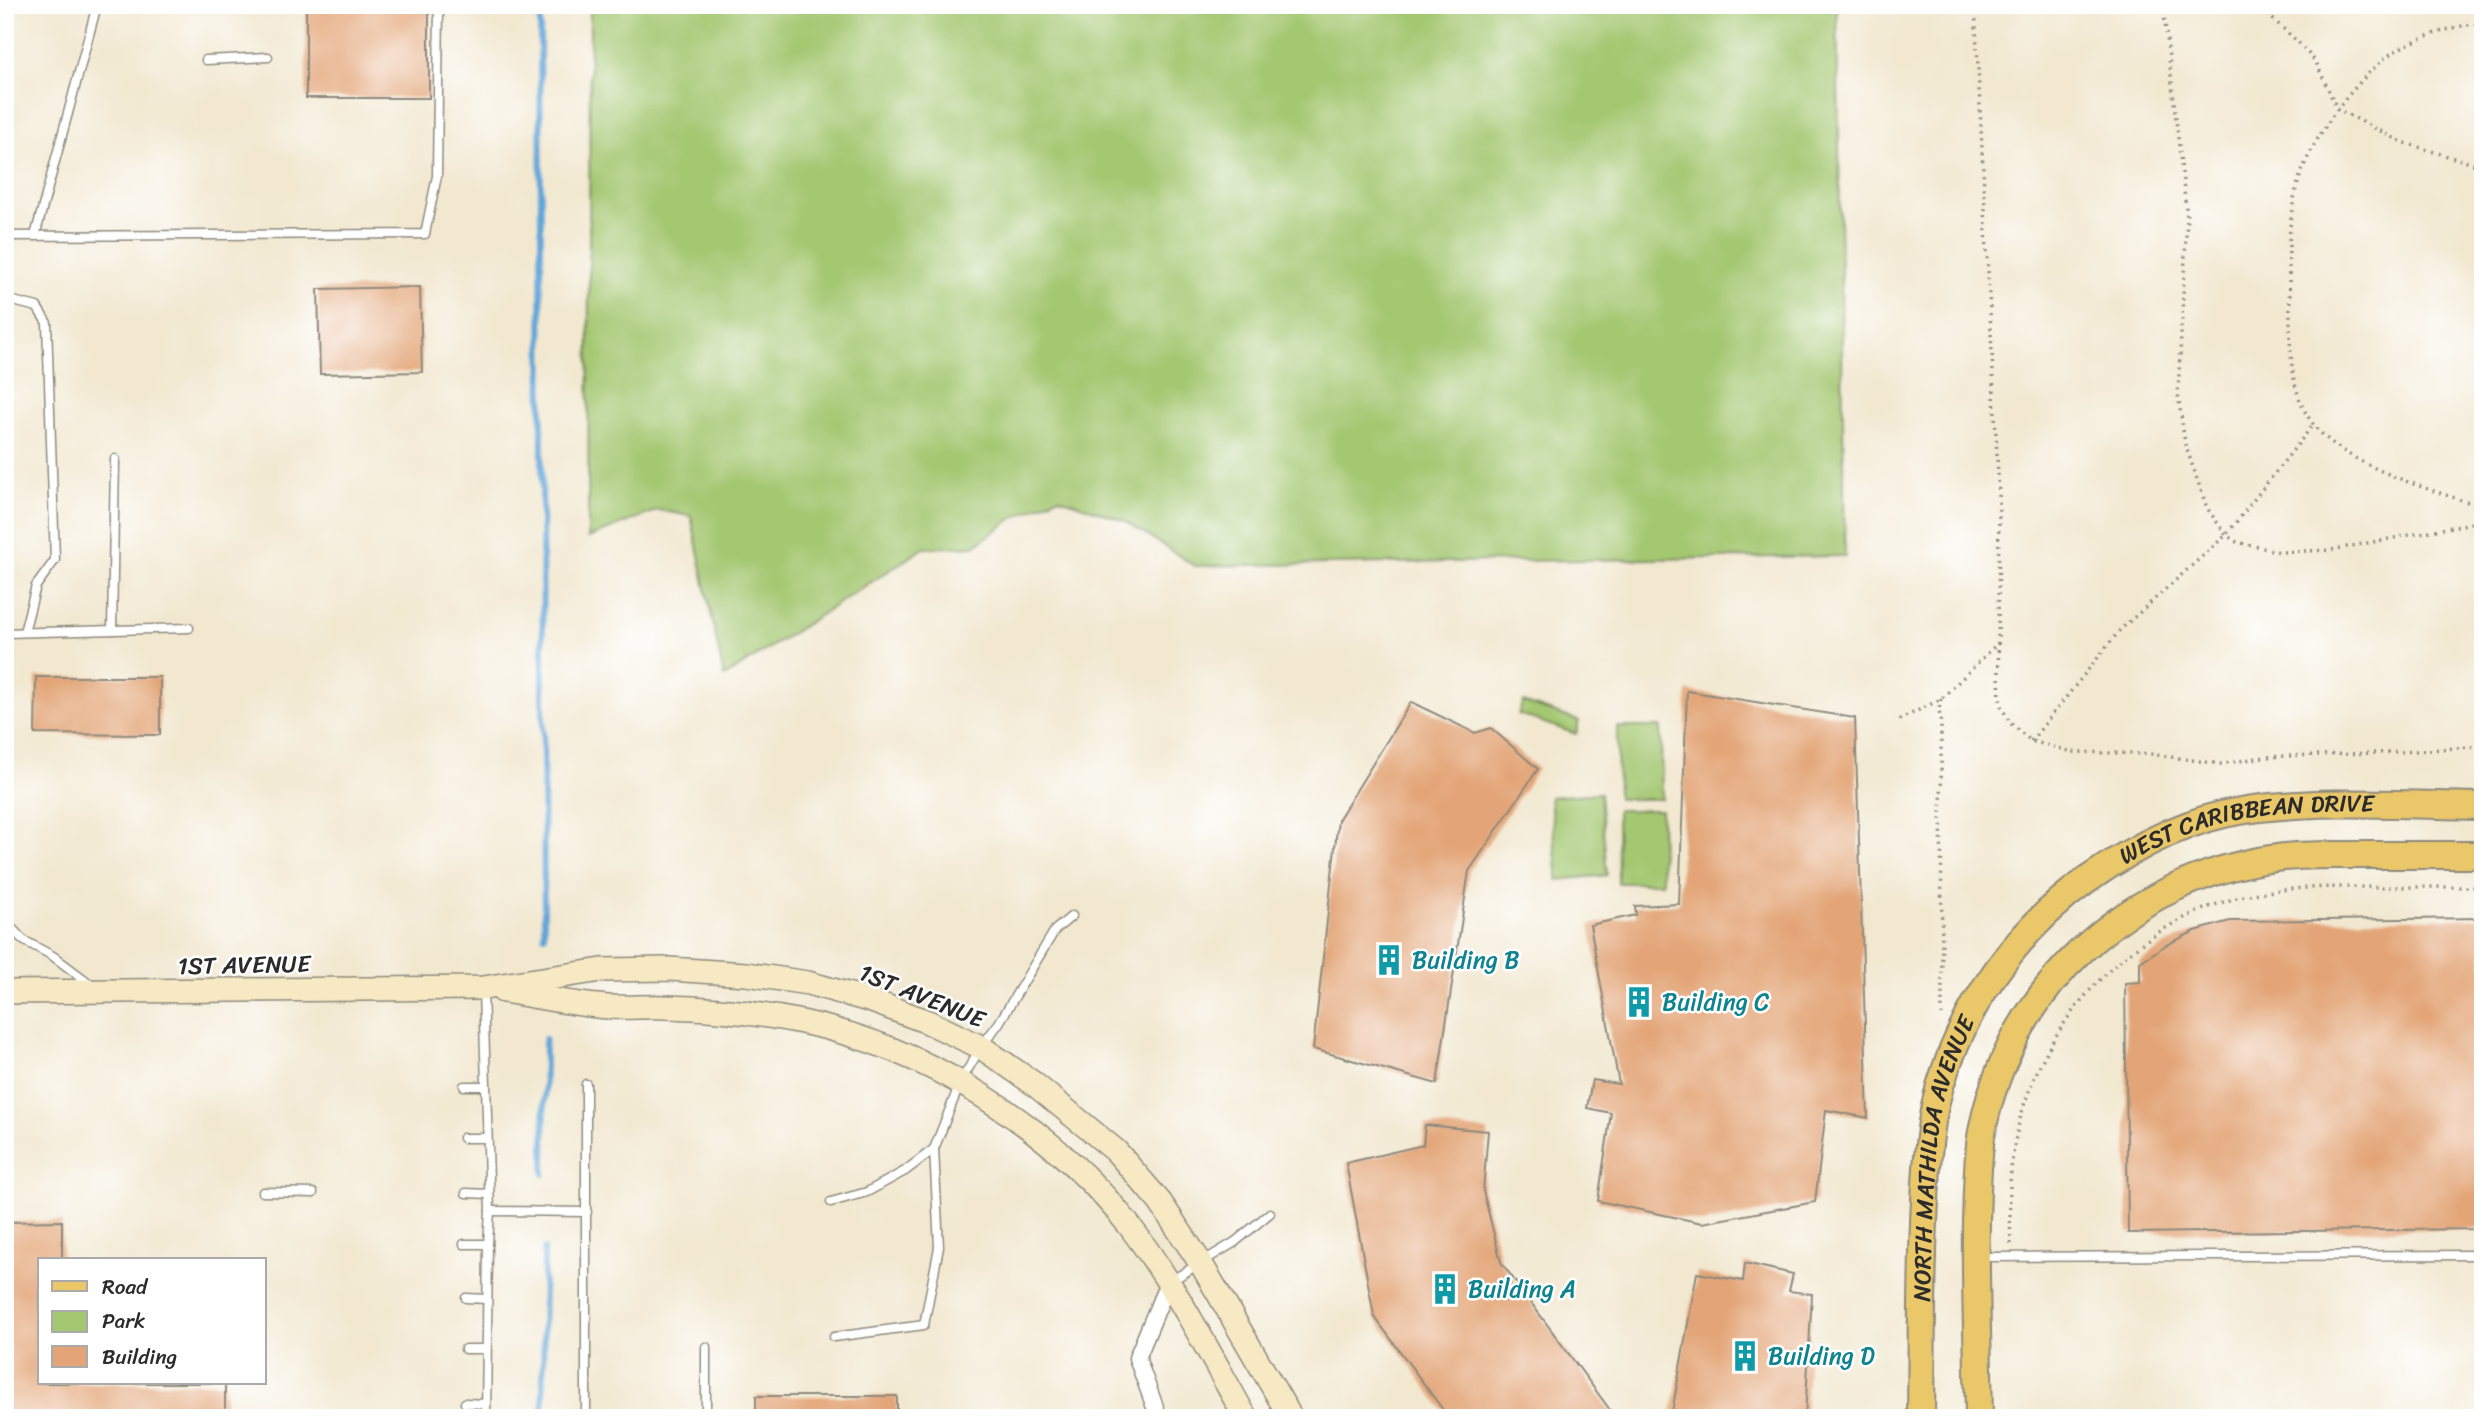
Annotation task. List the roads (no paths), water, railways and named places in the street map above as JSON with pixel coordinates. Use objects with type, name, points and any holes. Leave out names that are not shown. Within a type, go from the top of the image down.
[{"type":"main road","name":"WEST CARIBBEAN DRIVE","points":[[2037,924],[2070,892],[2151,841],[2197,823],[2243,810],[2296,805],[2483,806]]},
{"type":"main road","name":"WEST CARIBBEAN DRIVE","points":[[2071,960],[2104,930],[2146,901],[2187,881],[2233,866],[2278,857],[2483,855]]},
{"type":"main road","name":"NORTH MATHILDA AVENUE","points":[[1921,1418],[1923,1242],[1930,1136],[1939,1088],[1954,1045],[1976,1000],[2002,962],[2037,924]]},
{"type":"main road","name":"NORTH MATHILDA AVENUE","points":[[1979,1418],[1975,1257],[1977,1175],[1981,1138],[1989,1105],[2016,1033],[2042,994],[2071,960]]},
{"type":"street","name":"1ST AVENUE","points":[[5,992],[483,988],[602,970],[669,969],[746,974],[807,983],[872,1001],[928,1022],[981,1047],[1034,1083],[1116,1151],[1160,1202],[1200,1262],[1291,1418]]},
{"type":"street","name":"1ST AVENUE","points":[[483,988],[598,1006],[668,1007],[802,1022],[858,1037],[961,1081],[1010,1114],[1088,1178],[1129,1226],[1168,1283],[1246,1418]]},
{"type":"street","points":[[1159,1418],[1137,1358],[1168,1283]]},
{"type":"lane","points":[[35,236],[97,5]]},
{"type":"lane","points":[[5,236],[425,234],[437,176],[439,5]]},
{"type":"lane","points":[[206,60],[268,57]]},
{"type":"lane","points":[[5,299],[37,307],[47,323],[55,560],[36,586],[24,632]]},
{"type":"lane","points":[[112,630],[115,458]]},
{"type":"lane","points":[[5,633],[189,628]]},
{"type":"lane","points":[[834,1337],[924,1325],[939,1247],[934,1149],[961,1081],[981,1047],[999,1023],[1055,930],[1072,916]]},
{"type":"lane","points":[[5,921],[23,940],[53,956],[101,992]]},
{"type":"lane","points":[[483,988],[491,1211],[488,1244],[486,1418]]},
{"type":"lane","points":[[586,1084],[586,1418]]},
{"type":"lane","points":[[464,1086],[485,1086]]},
{"type":"lane","points":[[463,1138],[487,1138]]},
{"type":"lane","points":[[831,1202],[867,1192],[905,1171],[934,1149]]},
{"type":"lane","points":[[263,1192],[313,1193]]},
{"type":"lane","points":[[466,1193],[489,1194]]},
{"type":"lane","points":[[491,1211],[587,1212]]},
{"type":"lane","points":[[1168,1283],[1235,1242],[1270,1213]]},
{"type":"lane","points":[[464,1244],[488,1244]]},
{"type":"lane","points":[[1975,1257],[2483,1255]]},
{"type":"lane","points":[[466,1298],[487,1299]]},
{"type":"lane","points":[[706,1347],[706,1418]]},
{"type":"lane","points":[[465,1349],[486,1349]]},
{"type":"lane","points":[[465,1403],[486,1404]]},
{"type":"waterway","points":[[540,5],[544,935]]},
{"type":"waterway","points":[[544,1174],[545,1039]]},
{"type":"waterway","points":[[543,1418],[544,1249]]},
{"type":"place","name":"Building B","points":[[1389,960]]},
{"type":"place","name":"Building C","points":[[1639,1002]]},
{"type":"place","name":"Building A","points":[[1445,1289]]},
{"type":"place","name":"Building D","points":[[1745,1356]]}]
